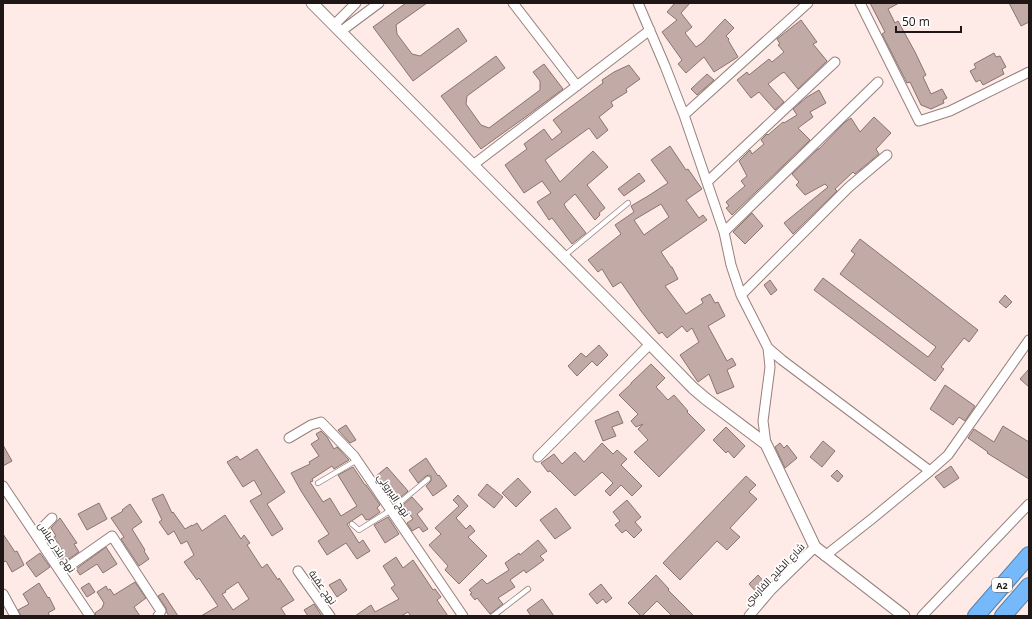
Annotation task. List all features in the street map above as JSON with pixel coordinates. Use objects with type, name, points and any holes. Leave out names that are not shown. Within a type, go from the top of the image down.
[{"type":"highway","name":"A2","points":[[976,616],[1029,554]]},
{"type":"highway","name":"A2","points":[[1003,616],[1029,586]]},
{"type":"street","points":[[312,3],[693,388],[766,444]]},
{"type":"street","points":[[337,29],[356,3]]},
{"type":"street","points":[[337,29],[379,3]]},
{"type":"street","points":[[513,3],[577,86]]},
{"type":"street","points":[[638,3],[666,66],[684,115],[724,232],[731,265],[741,295],[768,348],[770,367],[763,421],[766,444],[815,547],[904,616]]},
{"type":"street","points":[[684,115],[808,3]]},
{"type":"street","points":[[860,3],[919,121],[950,110],[1029,72]]},
{"type":"street","points":[[473,165],[650,30]]},
{"type":"street","points":[[707,182],[835,62]]},
{"type":"street","points":[[724,232],[878,82]]},
{"type":"street","points":[[741,295],[850,187],[887,155]]},
{"type":"street","points":[[825,556],[948,455],[1026,350],[1029,340]]},
{"type":"street","points":[[538,457],[650,344]]},
{"type":"street","points":[[768,348],[930,471]]},
{"type":"street","name":"نهج البيروني","points":[[289,438],[311,425],[321,422],[357,460],[464,616]]},
{"type":"street","name":"نهج بندر عباس","points":[[4,488],[90,616]]},
{"type":"street","points":[[922,616],[1029,504]]},
{"type":"street","points":[[52,518],[39,532],[98,616]]},
{"type":"street","points":[[65,569],[112,536],[161,611],[158,616]]},
{"type":"street","name":"شارع الخليج الفارسي","points":[[749,616],[772,590],[815,547]]},
{"type":"street","name":"نهج عقبة","points":[[298,571],[330,616]]},
{"type":"street","points":[[3,594],[15,616]]},
{"type":"lane","points":[[564,256],[628,203]]},
{"type":"lane","points":[[318,483],[357,460]]},
{"type":"lane","points":[[352,524],[359,530],[391,510],[428,479]]},
{"type":"lane","points":[[493,616],[528,589]]},
{"type":"building","points":[[406,3],[427,3],[396,25],[397,34],[412,54],[420,56],[458,28],[467,41],[413,81],[373,27]]},
{"type":"building","points":[[675,3],[690,3],[681,13],[692,27],[685,33],[696,47],[702,43],[725,19],[734,28],[726,36],[738,57],[714,72],[704,57],[686,73],[678,64],[682,60],[662,32],[677,20],[667,12]]},
{"type":"building","points":[[870,3],[899,3],[888,9],[895,23],[898,21],[915,52],[926,75],[923,77],[931,94],[942,89],[947,98],[943,100],[944,103],[931,109],[921,105],[910,82],[907,83],[882,34],[885,32]]},
{"type":"building","points":[[1009,3],[1029,3],[1029,22],[1021,26]]},
{"type":"building","points":[[801,20],[817,42],[813,44],[827,61],[798,89],[784,72],[768,84],[784,102],[775,110],[759,92],[751,98],[737,80],[747,72],[749,75],[769,59],[772,62],[784,52],[778,45],[780,44],[777,39]]},
{"type":"building","points":[[994,53],[996,57],[1000,56],[1006,67],[1002,69],[1004,74],[983,85],[980,80],[976,82],[970,71],[976,68],[974,64]]},
{"type":"building","points":[[496,56],[505,68],[467,96],[466,104],[481,125],[489,128],[540,90],[540,81],[533,72],[544,64],[563,89],[481,149],[441,96]]},
{"type":"building","points":[[629,65],[640,79],[626,89],[627,92],[611,102],[613,106],[599,117],[608,130],[597,139],[589,128],[545,160],[560,182],[593,151],[608,167],[587,185],[605,208],[599,213],[600,215],[595,220],[575,194],[564,204],[586,233],[572,244],[552,218],[549,220],[537,202],[551,193],[542,181],[524,193],[505,165],[527,149],[524,144],[544,129],[552,140],[562,132],[553,120],[603,83],[602,80]]},
{"type":"building","points":[[707,74],[714,80],[697,95],[691,89]]},
{"type":"building","points":[[819,90],[826,103],[810,112],[813,117],[798,128],[810,140],[732,215],[726,208],[729,206],[726,202],[745,186],[741,181],[747,176],[739,161],[750,150],[752,154],[764,144],[761,140],[767,134],[768,135],[783,122],[784,123],[797,115],[793,109],[807,97]]},
{"type":"building","points":[[874,117],[891,133],[876,149],[879,154],[855,174],[853,172],[835,189],[837,191],[793,234],[784,223],[828,187],[825,184],[805,195],[796,185],[799,182],[792,174],[845,122],[851,118],[860,132]]},
{"type":"building","points":[[670,146],[686,170],[688,169],[702,189],[686,200],[699,218],[703,215],[707,220],[661,252],[672,267],[678,279],[665,286],[686,314],[703,303],[701,299],[710,294],[715,303],[718,302],[725,316],[708,326],[727,361],[732,358],[736,365],[727,370],[734,387],[717,394],[709,374],[698,382],[680,355],[699,342],[692,328],[687,332],[682,326],[667,338],[662,332],[659,334],[621,282],[613,287],[602,269],[598,272],[588,260],[621,234],[615,225],[634,212],[631,206],[668,183],[651,160]],"holes":[[[661,204],[669,217],[644,235],[634,220]]]},
{"type":"building","points":[[639,173],[645,181],[624,196],[618,189]]},
{"type":"building","points":[[752,213],[763,226],[745,244],[733,232]]},
{"type":"building","points":[[860,239],[978,330],[969,342],[964,338],[941,367],[944,369],[935,381],[814,290],[823,278],[928,357],[936,347],[840,274],[855,254],[851,251]]},
{"type":"building","points":[[770,280],[777,290],[771,295],[764,285]]},
{"type":"building","points":[[1005,295],[1012,302],[1006,308],[999,302]]},
{"type":"building","points":[[599,345],[608,355],[597,366],[592,361],[577,376],[568,366],[581,353],[586,357]]},
{"type":"building","points":[[651,364],[665,378],[656,387],[668,400],[674,395],[688,411],[687,412],[705,430],[659,477],[634,452],[648,440],[638,429],[643,424],[636,427],[631,421],[638,414],[619,395]]},
{"type":"building","points":[[1029,369],[1029,387],[1020,379]]},
{"type":"building","points":[[945,385],[975,406],[965,421],[959,417],[953,425],[930,409]]},
{"type":"building","points":[[618,411],[623,423],[612,427],[616,436],[603,441],[595,421]]},
{"type":"building","points":[[346,425],[356,440],[350,443],[338,430]]},
{"type":"building","points":[[1003,426],[1029,442],[1029,479],[987,453],[988,452],[968,438],[974,429],[994,442]]},
{"type":"building","points":[[726,427],[745,446],[734,458],[728,451],[726,453],[713,440]]},
{"type":"building","points":[[321,431],[327,437],[334,449],[337,447],[349,460],[334,469],[332,466],[312,479],[313,481],[310,482],[323,502],[330,498],[341,516],[357,506],[338,475],[353,467],[380,505],[377,508],[380,512],[370,519],[366,520],[362,514],[347,524],[359,543],[363,540],[370,551],[357,559],[346,543],[327,555],[318,541],[329,534],[291,473],[310,464],[309,462],[319,456],[311,444],[319,439],[316,434]]},
{"type":"building","points":[[823,441],[835,451],[822,467],[810,457]]},
{"type":"building","points":[[602,443],[613,454],[617,450],[627,459],[621,465],[642,486],[632,496],[621,485],[610,496],[605,491],[613,483],[602,472],[575,496],[550,471],[548,472],[541,463],[554,454],[562,464],[575,452],[584,462]]},
{"type":"building","points":[[780,443],[784,448],[787,445],[797,458],[785,468],[775,447]]},
{"type":"building","points":[[3,445],[12,461],[3,466]]},
{"type":"building","points":[[257,449],[285,492],[267,504],[283,529],[272,536],[250,501],[262,494],[254,480],[243,487],[227,462],[237,456],[240,460]]},
{"type":"building","points":[[426,458],[447,486],[433,496],[426,486],[431,481],[431,476],[426,476],[418,483],[409,470]]},
{"type":"building","points":[[951,466],[959,478],[944,488],[935,477]]},
{"type":"building","points":[[387,467],[408,491],[394,503],[375,477]]},
{"type":"building","points":[[837,470],[843,476],[838,482],[831,476]]},
{"type":"building","points":[[746,476],[756,485],[749,492],[757,499],[730,528],[740,537],[727,550],[717,541],[680,580],[663,563]]},
{"type":"building","points":[[518,478],[531,492],[516,507],[502,493]]},
{"type":"building","points":[[487,484],[503,497],[494,508],[478,495]]},
{"type":"building","points":[[163,494],[172,513],[173,512],[185,529],[197,523],[202,531],[225,515],[241,539],[244,535],[250,543],[247,545],[262,568],[267,564],[278,580],[279,578],[294,600],[281,608],[286,616],[201,616],[218,606],[199,578],[197,580],[184,562],[194,555],[187,541],[181,544],[174,531],[168,535],[159,522],[162,520],[152,499]],"holes":[[[238,582],[249,599],[233,610],[222,594]]]},
{"type":"building","points":[[458,495],[468,506],[456,518],[466,529],[470,525],[475,531],[468,537],[487,556],[459,584],[445,570],[448,566],[429,545],[441,534],[435,528],[459,506],[453,500]]},
{"type":"building","points":[[412,497],[423,509],[417,514],[428,529],[423,532],[419,527],[412,531],[407,523],[413,519],[403,505]]},
{"type":"building","points":[[627,500],[641,517],[635,522],[642,530],[634,538],[626,530],[622,533],[615,525],[620,521],[613,512]]},
{"type":"building","points":[[99,503],[107,519],[87,530],[78,514]]},
{"type":"building","points":[[130,504],[142,522],[132,529],[149,559],[139,566],[121,539],[124,537],[111,518],[123,511],[122,510]]},
{"type":"building","points":[[556,508],[571,528],[555,539],[540,520]]},
{"type":"building","points":[[388,517],[399,534],[385,543],[374,525]]},
{"type":"building","points":[[60,518],[77,543],[74,544],[79,552],[63,563],[57,554],[62,550],[54,537],[56,536],[51,528]]},
{"type":"building","points":[[3,534],[15,552],[17,551],[24,565],[12,572],[6,561],[3,562]]},
{"type":"building","points":[[538,540],[547,551],[540,556],[544,560],[526,573],[524,570],[510,580],[515,587],[498,598],[503,604],[490,614],[477,598],[475,600],[470,594],[472,593],[469,590],[482,579],[487,584],[509,570],[505,563],[519,553],[520,555]]},
{"type":"building","points":[[106,547],[117,564],[103,573],[97,564],[80,575],[76,569]]},
{"type":"building","points":[[40,553],[50,567],[36,577],[26,563]]},
{"type":"building","points":[[396,557],[403,568],[413,560],[433,590],[435,589],[441,597],[437,600],[448,616],[411,616],[408,612],[401,616],[355,616],[371,605],[375,612],[399,599],[391,588],[395,585],[383,566]]},
{"type":"building","points":[[656,575],[669,589],[668,590],[694,616],[672,616],[657,601],[641,616],[628,603]]},
{"type":"building","points":[[758,575],[767,585],[758,594],[749,584]]},
{"type":"building","points":[[340,579],[347,590],[337,597],[329,585]]},
{"type":"building","points":[[135,582],[146,598],[134,607],[140,616],[96,616],[95,613],[102,608],[104,603],[97,592],[106,586],[114,595]]},
{"type":"building","points":[[39,583],[55,609],[48,613],[50,616],[21,616],[18,610],[29,604],[23,594]]},
{"type":"building","points":[[89,583],[95,592],[87,597],[81,588]]},
{"type":"building","points":[[601,584],[612,598],[606,603],[603,599],[597,604],[589,594]]},
{"type":"building","points":[[163,593],[178,616],[169,616],[167,613],[166,608],[158,596]]},
{"type":"building","points":[[542,599],[554,616],[531,616],[527,610]]},
{"type":"building","points":[[314,604],[322,616],[308,616],[304,610]]}]
